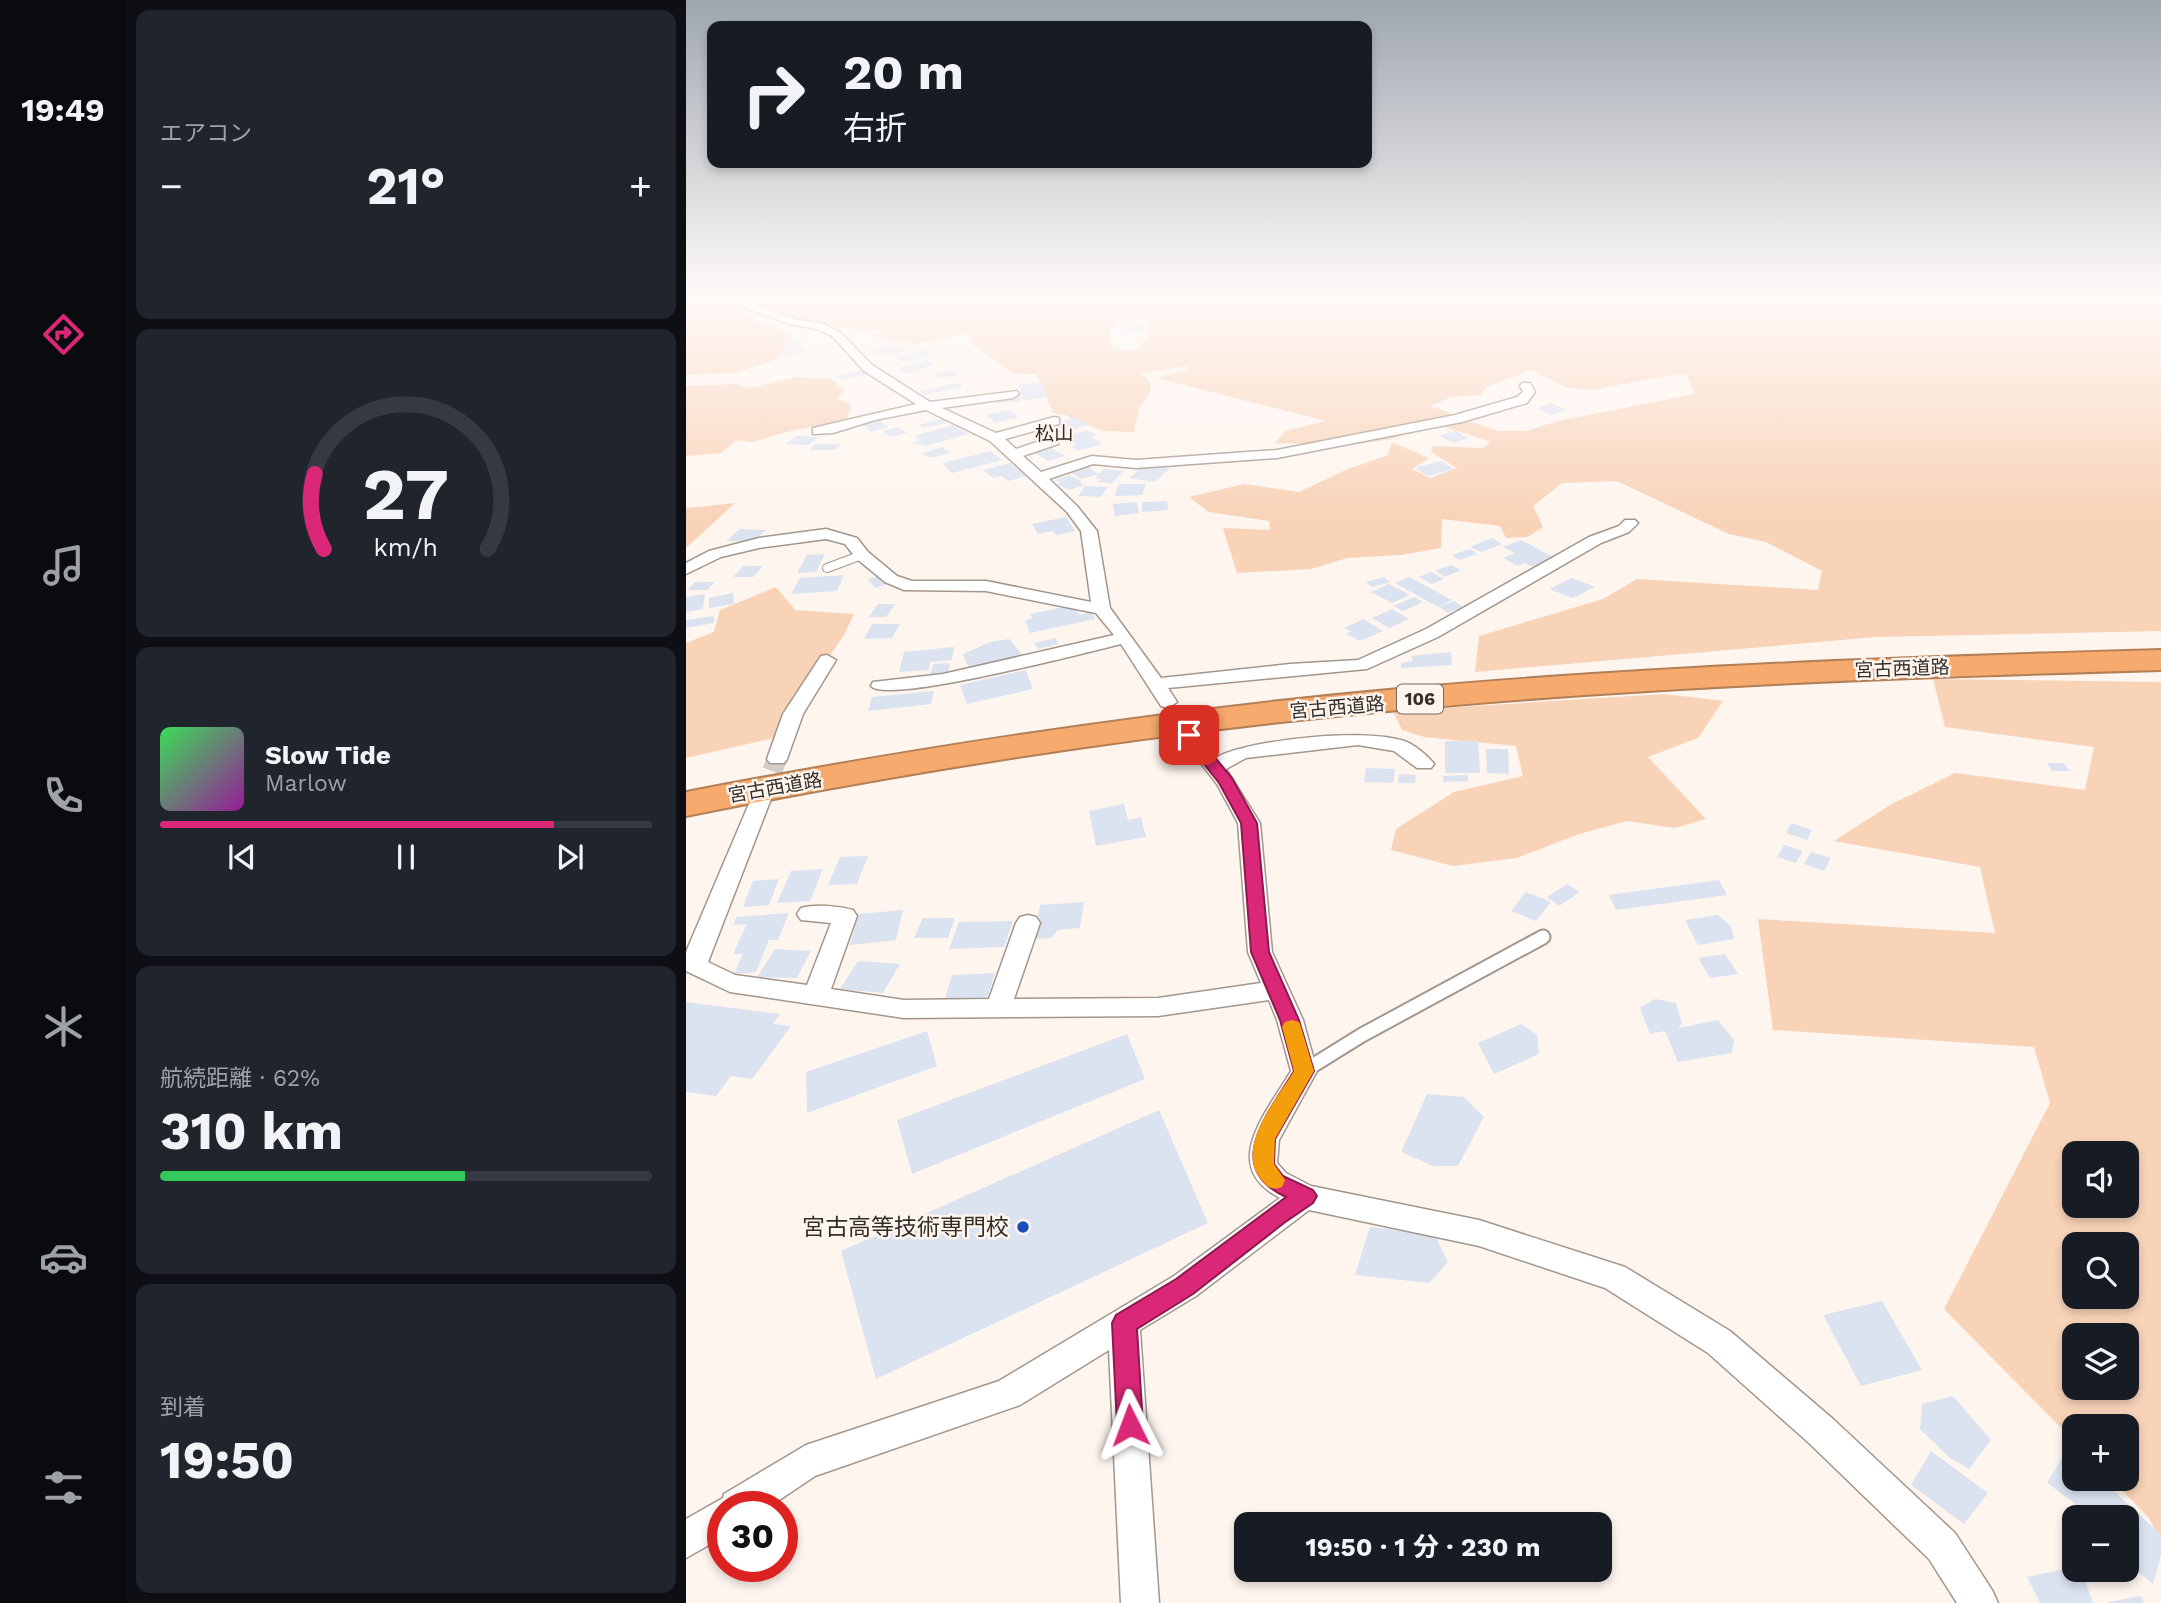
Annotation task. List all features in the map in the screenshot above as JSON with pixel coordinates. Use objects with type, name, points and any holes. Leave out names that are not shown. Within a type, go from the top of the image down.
[{"type":"highway","name":"宮古西道路","points":[[686,788],[791,768],[1036,730],[1298,698],[1555,674],[1726,664],[2018,650],[2161,649]]},
{"type":"highway","name":"宮古西道路","points":[[686,804],[786,784],[1033,744],[1299,710],[1561,687],[1741,676],[1895,668],[2161,660]]},
{"type":"street","points":[[872,370],[926,405],[995,438],[1072,509],[1089,531],[1097,592],[1102,609],[1168,702]]},
{"type":"street","points":[[1039,477],[1092,460],[1136,464],[1192,463],[1277,454],[1457,419],[1522,400],[1529,392],[1526,387]]},
{"type":"street","points":[[818,430],[835,430],[850,421],[926,405],[1013,394]]},
{"type":"street","points":[[995,438],[1054,421]]},
{"type":"street","points":[[1014,454],[1054,441]]},
{"type":"street","points":[[1157,684],[1290,669],[1361,665],[1432,632],[1595,540],[1624,529],[1630,523]]},
{"type":"street","points":[[686,569],[715,554],[759,542],[827,534],[852,541],[862,555],[891,579],[910,586],[986,586],[1102,609]]},
{"type":"street","points":[[880,686],[943,680],[1125,638]]},
{"type":"street","points":[[777,759],[793,714],[827,660]]},
{"type":"street","points":[[1189,735],[1226,782],[1249,823],[1260,952],[1290,1020],[1304,1071],[1265,1139],[1263,1166],[1276,1182],[1306,1196],[1479,1233],[1614,1277],[1719,1342],[1821,1431],[1942,1546],[1979,1603]]},
{"type":"street","points":[[1214,766],[1241,753],[1357,739],[1400,746],[1424,764]]},
{"type":"street","points":[[761,799],[691,963],[730,983],[904,1009],[1158,1007],[1276,990]]},
{"type":"street","points":[[809,914],[845,916],[816,996]]},
{"type":"street","points":[[998,1010],[1028,923]]},
{"type":"street","points":[[762,1491],[806,1462],[1008,1394],[1185,1286],[1306,1196]]},
{"type":"street","points":[[1124,1323],[1140,1603]]},
{"type":"street","points":[[686,1540],[707,1526]]},
{"type":"lane","points":[[827,568],[862,555]]},
{"type":"lane","points":[[1304,1071],[1338,1048],[1497,965],[1543,937]]},
{"type":"shaded area","points":[[686,370],[745,370],[736,373],[686,375]]},
{"type":"shaded area","points":[[1008,370],[1162,370],[1141,373],[1150,382],[1150,393],[1139,407],[1134,432],[1102,431],[1065,415],[1053,413],[1037,374],[1014,374]]},
{"type":"shaded area","points":[[1189,370],[2161,370],[2161,631],[1876,637],[1475,672],[1479,636],[1603,599],[1637,579],[1818,590],[1822,571],[1766,542],[1729,534],[1617,481],[1562,483],[1533,506],[1543,527],[1528,537],[1506,538],[1500,526],[1442,519],[1441,548],[1401,555],[1347,558],[1311,569],[1237,573],[1223,528],[1270,530],[1269,521],[1209,512],[1189,497],[1244,484],[1299,492],[1348,469],[1388,455],[1392,442],[1429,458],[1412,469],[1430,478],[1457,468],[1431,452],[1433,446],[1482,448],[1491,442],[1442,426],[1465,420],[1499,431],[1526,431],[1558,421],[1695,394],[1686,373],[1590,390],[1565,387],[1532,370],[1486,387],[1481,395],[1451,397],[1430,406],[1457,416],[1392,439],[1342,446],[1275,443],[1285,431],[1326,421],[1156,378]]},
{"type":"shaded area","points":[[796,377],[831,379],[845,391],[837,399],[851,404],[847,420],[790,431],[753,442],[737,440],[721,453],[686,456],[686,386],[736,384],[749,388]]},
{"type":"shaded area","points":[[735,503],[686,548],[686,508]]},
{"type":"shaded area","points":[[776,587],[795,610],[854,614],[844,635],[774,738],[686,758],[686,643],[714,632],[720,610]]},
{"type":"shaded area","points":[[1933,679],[2161,682],[2161,1541],[2149,1518],[2123,1491],[2139,1491],[2139,1414],[2062,1414],[2062,1429],[1944,1309],[2050,1103],[2034,1047],[1773,1030],[1758,919],[1995,933],[1980,867],[1834,841],[1890,805],[1955,773],[2085,790],[2094,747],[1945,727]]},
{"type":"shaded area","points":[[1664,694],[1723,701],[1698,738],[1648,757],[1706,819],[1675,828],[1627,821],[1579,834],[1517,858],[1453,866],[1391,850],[1396,829],[1454,792],[1523,776],[1516,746],[1424,737],[1402,730],[1393,711]]},
{"type":"building","points":[[862,370],[868,374],[842,380],[835,376]]},
{"type":"building","points":[[900,370],[918,370],[904,374]]},
{"type":"building","points":[[953,370],[958,375],[939,378],[934,373]]},
{"type":"building","points":[[1041,382],[1048,397],[1024,400],[1018,385]]},
{"type":"building","points":[[959,383],[963,387],[924,395],[920,391]]},
{"type":"building","points":[[1022,396],[1021,401],[996,404],[994,399]]},
{"type":"building","points":[[1552,403],[1567,410],[1551,415],[1537,408]]},
{"type":"building","points":[[1009,410],[1018,417],[996,423],[986,415]]},
{"type":"building","points":[[1075,417],[1089,425],[1050,437],[1044,434],[1054,431],[1046,426]]},
{"type":"building","points":[[941,419],[946,423],[924,428],[919,425]]},
{"type":"building","points":[[879,420],[888,427],[871,432],[862,424]]},
{"type":"building","points":[[953,425],[968,434],[926,446],[912,443],[921,440],[914,436]]},
{"type":"building","points":[[898,427],[907,433],[891,437],[882,431]]},
{"type":"building","points":[[1087,430],[1097,435],[1091,437],[1102,444],[1078,451],[1071,446],[1077,445],[1064,437]]},
{"type":"building","points":[[1455,431],[1469,438],[1454,443],[1439,436]]},
{"type":"building","points":[[796,436],[818,437],[809,445],[786,444]]},
{"type":"building","points":[[815,444],[841,444],[835,450],[809,450]]},
{"type":"building","points":[[942,447],[950,453],[930,458],[922,453]]},
{"type":"building","points":[[1050,447],[1066,456],[1048,461],[1033,452]]},
{"type":"building","points":[[991,451],[1002,460],[952,473],[942,463]]},
{"type":"building","points":[[1441,461],[1454,469],[1428,476],[1415,468]]},
{"type":"building","points":[[1010,463],[1026,476],[1008,481],[1002,476],[993,478],[983,470]]},
{"type":"building","points":[[1086,466],[1099,474],[1081,479],[1069,471]]},
{"type":"building","points":[[1151,466],[1170,468],[1155,482],[1129,478],[1141,468],[1148,469]]},
{"type":"building","points":[[1104,469],[1124,471],[1112,483],[1097,482],[1100,479],[1095,478]]},
{"type":"building","points":[[1069,475],[1082,481],[1079,482],[1084,485],[1069,490],[1057,484],[1061,483],[1055,480]]},
{"type":"building","points":[[1119,484],[1146,484],[1142,495],[1114,496]]},
{"type":"building","points":[[1085,486],[1108,487],[1101,497],[1078,496]]},
{"type":"building","points":[[1167,501],[1168,510],[1142,512],[1142,502]]},
{"type":"building","points":[[1137,502],[1139,513],[1115,516],[1113,504]]},
{"type":"building","points":[[1066,517],[1075,531],[1056,535],[1053,531],[1038,534],[1032,524]]},
{"type":"building","points":[[740,529],[766,530],[752,542],[726,541]]},
{"type":"building","points":[[1492,538],[1502,544],[1481,552],[1470,547]]},
{"type":"building","points":[[1521,540],[1555,558],[1532,567],[1525,563],[1518,566],[1503,558],[1515,553],[1503,547]]},
{"type":"building","points":[[1470,549],[1477,554],[1459,560],[1452,555]]},
{"type":"building","points":[[825,554],[816,572],[797,573],[807,555]]},
{"type":"building","points":[[1451,565],[1461,570],[1445,577],[1435,571]]},
{"type":"building","points":[[743,566],[763,566],[753,577],[733,577]]},
{"type":"building","points":[[1431,572],[1444,579],[1432,584],[1419,577]]},
{"type":"building","points":[[844,575],[837,591],[791,594],[800,578]]},
{"type":"building","points":[[882,575],[890,583],[875,588],[868,579]]},
{"type":"building","points":[[1384,577],[1390,582],[1372,587],[1366,582]]},
{"type":"building","points":[[1409,577],[1452,600],[1438,607],[1395,583]]},
{"type":"building","points":[[1572,578],[1595,587],[1573,598],[1549,589]]},
{"type":"building","points":[[695,582],[715,582],[707,590],[687,590]]},
{"type":"building","points":[[1389,584],[1410,595],[1392,603],[1371,592]]},
{"type":"building","points":[[733,593],[734,604],[709,608],[709,598]]},
{"type":"building","points":[[705,594],[703,609],[686,612],[686,597]]},
{"type":"building","points":[[1414,597],[1423,602],[1403,611],[1393,606]]},
{"type":"building","points":[[1454,601],[1463,607],[1448,613],[1439,607]]},
{"type":"building","points":[[878,604],[895,604],[886,617],[869,617]]},
{"type":"building","points":[[1074,605],[1079,615],[1092,612],[1095,619],[1030,633],[1025,621],[1032,618],[1030,614]]},
{"type":"building","points":[[1392,609],[1409,619],[1389,628],[1372,618]]},
{"type":"building","points":[[714,616],[714,623],[686,628],[686,620]]},
{"type":"building","points":[[1363,619],[1383,631],[1360,641],[1346,634],[1351,631],[1344,628]]},
{"type":"building","points":[[872,624],[900,624],[892,638],[864,639]]},
{"type":"building","points":[[1055,638],[1059,644],[1038,649],[1034,643]]},
{"type":"building","points":[[1010,639],[1022,655],[969,669],[963,654],[990,642]]},
{"type":"building","points":[[954,647],[952,660],[930,662],[929,670],[899,672],[904,652]]},
{"type":"building","points":[[1451,652],[1452,665],[1401,668],[1401,663],[1413,661],[1411,656]]},
{"type":"building","points":[[950,663],[948,673],[930,675],[933,664]]},
{"type":"building","points":[[1026,670],[1033,689],[967,704],[960,685]]},
{"type":"building","points":[[934,691],[931,704],[868,711],[872,697]]},
{"type":"building","points":[[1445,741],[1478,741],[1480,773],[1445,773]]},
{"type":"building","points":[[1486,749],[1508,749],[1509,774],[1487,773]]},
{"type":"building","points":[[2047,763],[2064,763],[2069,771],[2052,771]]},
{"type":"building","points":[[1366,768],[1395,769],[1393,783],[1364,782]]},
{"type":"building","points":[[1399,774],[1416,775],[1415,783],[1398,783]]},
{"type":"building","points":[[1468,775],[1468,781],[1443,782],[1443,776]]},
{"type":"building","points":[[1124,804],[1128,820],[1141,817],[1146,837],[1096,846],[1089,811]]},
{"type":"building","points":[[1791,823],[1812,830],[1807,840],[1786,833]]},
{"type":"building","points":[[1784,845],[1803,851],[1796,863],[1777,857]]},
{"type":"building","points":[[1811,852],[1831,858],[1824,871],[1804,864]]},
{"type":"building","points":[[868,856],[857,884],[828,885],[840,857]]},
{"type":"building","points":[[823,869],[810,901],[777,903],[791,871]]},
{"type":"building","points":[[779,879],[769,905],[743,907],[753,881]]},
{"type":"building","points":[[1719,880],[1727,895],[1616,910],[1609,895]]},
{"type":"building","points":[[1567,884],[1580,892],[1559,906],[1547,897]]},
{"type":"building","points":[[1526,892],[1551,902],[1536,921],[1511,911]]},
{"type":"building","points":[[1084,902],[1080,928],[1058,930],[1051,938],[1033,939],[1040,905]]},
{"type":"building","points":[[903,910],[896,940],[850,945],[859,914]]},
{"type":"building","points":[[789,913],[778,940],[769,940],[756,972],[734,974],[743,954],[733,954],[747,924],[733,925],[737,917]]},
{"type":"building","points":[[1718,915],[1731,926],[1734,939],[1698,945],[1685,920]]},
{"type":"building","points":[[923,918],[955,918],[948,938],[914,938]]},
{"type":"building","points":[[1013,921],[1004,947],[949,949],[959,922]]},
{"type":"building","points":[[775,949],[811,951],[797,978],[757,977]]},
{"type":"building","points":[[1725,954],[1738,974],[1710,978],[1698,958]]},
{"type":"building","points":[[858,961],[900,964],[883,993],[840,989]]},
{"type":"building","points":[[995,973],[987,999],[944,1001],[952,975]]},
{"type":"building","points":[[1655,999],[1676,1003],[1682,1023],[1678,1028],[1718,1020],[1734,1040],[1732,1053],[1678,1062],[1665,1031],[1650,1034],[1640,1008]]},
{"type":"building","points":[[686,1002],[780,1014],[773,1024],[791,1026],[752,1079],[731,1076],[716,1096],[686,1092]]},
{"type":"building","points":[[1521,1024],[1537,1035],[1539,1054],[1494,1074],[1478,1043]]},
{"type":"building","points":[[927,1031],[937,1066],[807,1113],[806,1072]]},
{"type":"building","points":[[1127,1034],[1145,1079],[912,1174],[897,1120]]},
{"type":"building","points":[[1427,1094],[1464,1097],[1484,1117],[1458,1166],[1433,1166],[1401,1152]]},
{"type":"building","name":"宮古高等技術専門校","points":[[1159,1110],[1208,1223],[876,1379],[841,1251]]},
{"type":"building","points":[[1370,1227],[1435,1235],[1448,1262],[1429,1283],[1355,1275]]},
{"type":"building","points":[[1882,1301],[1922,1370],[1861,1386],[1823,1315]]},
{"type":"building","points":[[1953,1396],[1991,1440],[1969,1469],[1950,1458],[1920,1429],[1922,1404]]},
{"type":"building","points":[[1931,1451],[1988,1493],[1964,1524],[1911,1485]]},
{"type":"building","points":[[2062,1458],[2062,1491],[2111,1491],[2129,1505],[2077,1505],[2047,1483]]},
{"type":"building","points":[[2139,1514],[2161,1535],[2161,1555],[2153,1584],[2139,1573]]},
{"type":"building","points":[[2062,1570],[2062,1582],[2085,1582],[2093,1603],[2040,1603],[2027,1577]]},
{"type":"building","points":[[2141,1596],[2144,1603],[2108,1603],[2108,1602]]},
{"type":"tunnel","points":[[761,799],[777,759]]},
{"type":"slow traffic","points":[[1274,1180],[1263,1166],[1265,1139],[1304,1071],[1292,1027]]},
{"type":"place","name":"宮古高等技術専門校","points":[[1023,1227]]},
{"type":"district","name":"松山","points":[[1054,433]]},
{"type":"route","points":[[1130,1425],[1124,1323],[1185,1286],[1306,1196],[1276,1182],[1263,1166],[1265,1139],[1304,1071],[1290,1020],[1260,952],[1249,823],[1226,782],[1189,735]]}]
